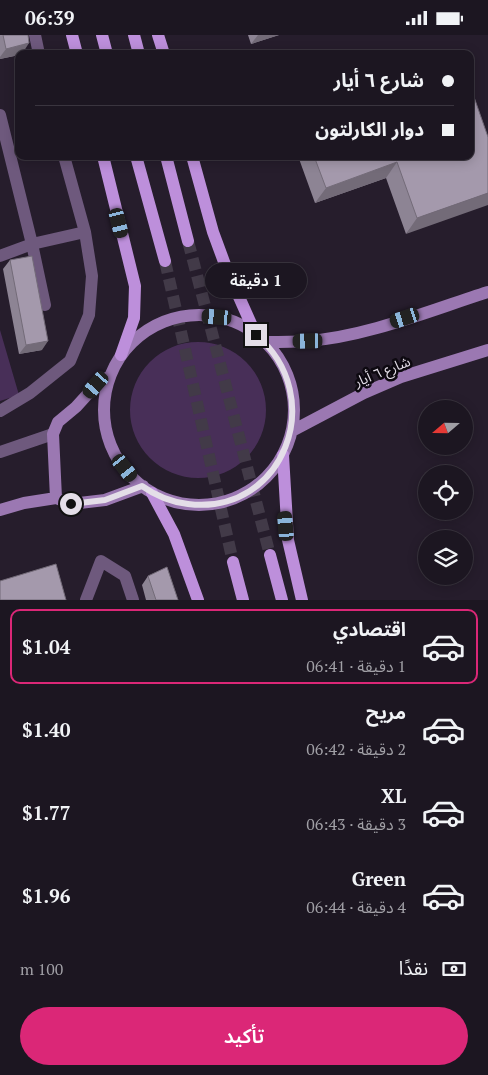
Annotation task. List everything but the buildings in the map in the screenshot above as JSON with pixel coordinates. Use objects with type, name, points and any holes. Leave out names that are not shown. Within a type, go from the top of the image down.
[{"type":"main road","points":[[72,35],[76,50]]},
{"type":"main road","points":[[102,35],[106,50]]},
{"type":"main road","points":[[134,35],[138,50]]},
{"type":"main road","points":[[158,35],[163,50]]},
{"type":"main road","points":[[104,160],[135,286],[134,318],[121,355],[110,376],[104,403],[106,431],[116,457],[133,479],[147,490],[176,503],[201,505],[226,501],[249,491],[268,475],[283,455],[292,431],[293,399],[284,368],[261,338],[227,270],[213,232],[193,160]]},
{"type":"main road","points":[[137,160],[165,261]]},
{"type":"main road","points":[[167,160],[188,241]]},
{"type":"main road","points":[[121,355],[136,339],[154,326],[174,318],[195,315],[217,317],[238,323],[261,338],[308,341],[346,335],[385,325],[488,292]]},
{"type":"main road","name":"شارع ٦ أيار","points":[[292,431],[364,393],[401,377],[488,350]]},
{"type":"main road","points":[[56,498],[54,434],[58,422],[76,407],[96,385],[110,376]]},
{"type":"main road","points":[[283,455],[288,540],[302,600]]},
{"type":"main road","points":[[0,510],[24,503],[56,498],[71,504],[105,500],[147,490]]},
{"type":"main road","points":[[147,490],[174,534],[198,600]]},
{"type":"main road","points":[[270,555],[282,600]]},
{"type":"main road","points":[[233,562],[243,600]]},
{"type":"lane","points":[[35,35],[38,50]]},
{"type":"lane","points":[[0,115],[45,305]]},
{"type":"lane","points":[[0,411],[30,393],[70,361],[89,315],[92,276],[85,232],[65,160]]},
{"type":"lane","points":[[0,255],[32,244],[85,232]]},
{"type":"lane","points":[[0,452],[54,434]]},
{"type":"lane","points":[[86,600],[101,561],[125,576],[133,600]]},
{"type":"shaded area","points":[[0,330],[19,395],[0,401]]},
{"type":"shaded area","points":[[198,342],[224,347],[236,353],[246,362],[255,372],[261,384],[266,410],[261,436],[255,448],[246,458],[236,467],[224,473],[198,478],[172,473],[160,467],[150,458],[141,448],[135,436],[130,410],[135,384],[141,372],[150,362],[160,353],[172,347]]},
{"type":"tunnel","points":[[188,241],[270,555]]},
{"type":"tunnel","points":[[165,261],[233,562]]},
{"type":"route","points":[[71,504],[105,500],[142,486],[152,493],[176,503],[201,505],[226,501],[249,491],[268,475],[283,455],[292,431],[293,399],[284,368],[265,342],[256,335]]}]
